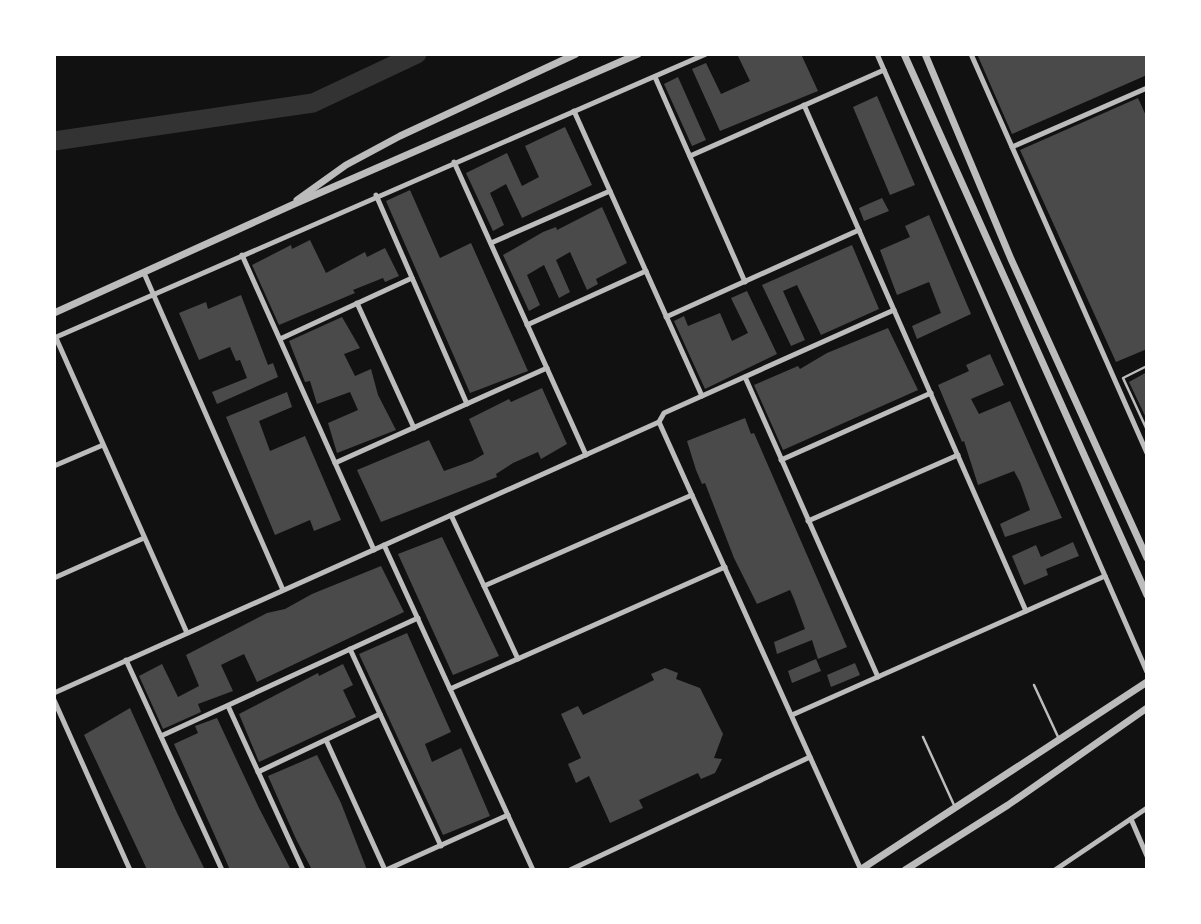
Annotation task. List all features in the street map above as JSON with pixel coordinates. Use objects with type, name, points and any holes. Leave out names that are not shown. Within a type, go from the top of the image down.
[{"type":"street","points":[[292,205],[322,180],[400,136],[576,54]]},
{"type":"street","points":[[54,313],[292,205],[638,54]]},
{"type":"street","points":[[187,633],[55,338],[376,195],[706,54]]},
{"type":"street","points":[[877,54],[1147,672]]},
{"type":"street","points":[[904,54],[1147,595]]},
{"type":"street","points":[[925,54],[1011,259],[1147,558]]},
{"type":"street","points":[[971,54],[1145,442],[1147,453]]},
{"type":"street","points":[[690,156],[884,71]]},
{"type":"street","points":[[655,77],[745,282]]},
{"type":"street","points":[[1012,147],[1147,88]]},
{"type":"street","points":[[804,105],[1027,611]]},
{"type":"street","points":[[574,111],[702,396]]},
{"type":"street","points":[[454,162],[586,455]]},
{"type":"street","points":[[491,243],[610,191]]},
{"type":"street","points":[[376,195],[467,404]]},
{"type":"street","points":[[666,317],[859,230]]},
{"type":"street","points":[[242,255],[374,550]]},
{"type":"street","points":[[527,325],[646,271]]},
{"type":"street","points":[[144,273],[283,590]]},
{"type":"street","points":[[280,339],[412,278]]},
{"type":"street","points":[[357,303],[414,428]]},
{"type":"street","points":[[54,693],[659,422],[664,412],[894,310]]},
{"type":"street","points":[[335,463],[547,368]]},
{"type":"street","points":[[745,377],[877,677]]},
{"type":"street","points":[[781,460],[931,393]]},
{"type":"street","points":[[659,422],[860,870],[1060,742],[1147,682]]},
{"type":"street","points":[[54,467],[103,445]]},
{"type":"street","points":[[808,521],[958,455]]},
{"type":"street","points":[[484,586],[692,495]]},
{"type":"street","points":[[451,515],[518,659]]},
{"type":"street","points":[[54,578],[144,538]]},
{"type":"street","points":[[384,545],[533,870]]},
{"type":"street","points":[[450,689],[725,567]]},
{"type":"street","points":[[792,715],[1105,576]]},
{"type":"street","points":[[161,736],[418,618]]},
{"type":"street","points":[[350,649],[441,846]]},
{"type":"street","points":[[126,660],[222,870]]},
{"type":"street","points":[[54,700],[130,870]]},
{"type":"street","points":[[228,706],[302,868],[293,870]]},
{"type":"street","points":[[905,870],[1008,805],[1147,708]]},
{"type":"street","points":[[258,772],[380,714]]},
{"type":"street","points":[[326,740],[385,870],[508,816]]},
{"type":"street","points":[[570,870],[810,757]]},
{"type":"street","points":[[1055,870],[1147,808]]},
{"type":"street","points":[[1131,819],[1147,856]]},
{"type":"lane","points":[[1147,366],[1123,378],[1147,430]]},
{"type":"lane","points":[[1034,685],[1060,742]]},
{"type":"lane","points":[[923,737],[955,808]]},
{"type":"building","points":[[737,54],[801,54],[818,91],[720,131],[692,69],[706,63],[721,94],[750,81]]},
{"type":"building","points":[[977,54],[1147,54],[1147,75],[1012,134]]},
{"type":"building","points":[[678,77],[706,140],[692,146],[664,84]]},
{"type":"building","points":[[877,96],[915,185],[890,195],[853,107]]},
{"type":"building","points":[[1138,98],[1147,118],[1147,349],[1116,362],[1020,150]]},
{"type":"building","points":[[565,127],[592,185],[522,218],[506,184],[490,193],[504,225],[493,231],[466,173],[507,153],[522,186],[539,177],[525,146]]},
{"type":"building","points":[[410,190],[440,258],[471,243],[528,371],[470,393],[386,201]]},
{"type":"building","points":[[882,198],[889,211],[864,221],[859,208]]},
{"type":"building","points":[[602,207],[627,263],[596,279],[598,284],[587,290],[570,252],[556,260],[570,292],[559,298],[544,265],[527,275],[540,305],[529,311],[503,255],[543,232],[556,227],[557,230]]},
{"type":"building","points":[[929,215],[971,314],[917,339],[912,326],[941,313],[929,282],[897,295],[880,250],[910,237],[905,226]]},
{"type":"building","points":[[310,240],[326,273],[365,252],[367,257],[385,248],[399,276],[385,282],[383,278],[353,290],[355,293],[279,325],[252,265],[291,245],[292,249]]},
{"type":"building","points":[[852,245],[879,309],[821,335],[797,285],[783,291],[805,340],[791,346],[762,285]]},
{"type":"building","points":[[747,291],[777,354],[705,389],[674,321],[684,316],[688,326],[720,313],[732,341],[748,333],[731,298]]},
{"type":"building","points":[[241,295],[268,365],[273,363],[278,377],[217,404],[212,392],[247,378],[240,360],[236,361],[230,347],[199,360],[179,313],[206,302],[208,309]]},
{"type":"building","points":[[342,317],[360,348],[344,354],[355,376],[371,369],[378,395],[396,430],[337,453],[328,423],[358,410],[350,392],[317,404],[310,381],[305,382],[289,341]]},
{"type":"building","points":[[888,328],[918,390],[783,450],[754,385],[798,366],[800,369],[827,353]]},
{"type":"building","points":[[990,354],[1004,385],[971,399],[979,414],[1010,401],[1062,518],[1005,537],[1000,524],[1030,510],[1020,482],[1014,471],[978,485],[964,441],[962,442],[938,385],[969,371],[966,365]]},
{"type":"building","points":[[1147,372],[1147,420],[1129,382]]},
{"type":"building","points":[[542,388],[567,444],[541,459],[538,452],[513,463],[496,474],[497,477],[381,522],[357,470],[429,440],[444,471],[472,461],[484,454],[469,419],[509,399],[511,402]]},
{"type":"building","points":[[287,392],[292,407],[259,421],[270,451],[305,436],[341,520],[314,531],[310,520],[275,535],[226,417]]},
{"type":"building","points":[[745,418],[751,434],[754,433],[847,647],[818,659],[812,640],[777,654],[774,642],[805,629],[794,599],[790,590],[757,604],[734,558],[705,483],[702,484],[687,441]]},
{"type":"building","points":[[442,537],[499,656],[453,675],[398,554]]},
{"type":"building","points":[[1073,542],[1079,556],[1046,569],[1048,575],[1024,585],[1012,556],[1036,545],[1041,557]]},
{"type":"building","points":[[381,566],[404,612],[257,682],[244,654],[227,662],[221,665],[233,691],[198,704],[201,712],[163,729],[139,676],[162,664],[178,697],[199,686],[186,655],[267,613],[285,609],[312,594]]},
{"type":"building","points":[[407,633],[451,732],[425,744],[432,762],[461,748],[490,816],[443,835],[359,654]]},
{"type":"building","points":[[816,659],[821,671],[792,683],[788,671]]},
{"type":"building","points":[[855,663],[860,675],[831,687],[827,675]]},
{"type":"building","points":[[343,664],[353,685],[343,690],[356,717],[259,762],[239,714],[318,673],[319,676]]},
{"type":"building","points":[[665,668],[678,673],[676,679],[700,688],[723,734],[714,758],[722,759],[715,773],[701,779],[698,773],[639,800],[643,808],[610,823],[589,776],[576,783],[568,764],[581,758],[561,714],[578,706],[583,715],[654,680],[651,674]]},
{"type":"building","points":[[130,708],[205,870],[147,870],[84,735]]},
{"type":"building","points":[[217,718],[290,868],[230,870],[174,744],[198,733],[195,726]]},
{"type":"building","points":[[317,755],[341,803],[367,870],[312,870],[268,776]]},
{"type":"waterway","points":[[54,141],[313,103],[417,54]]}]
